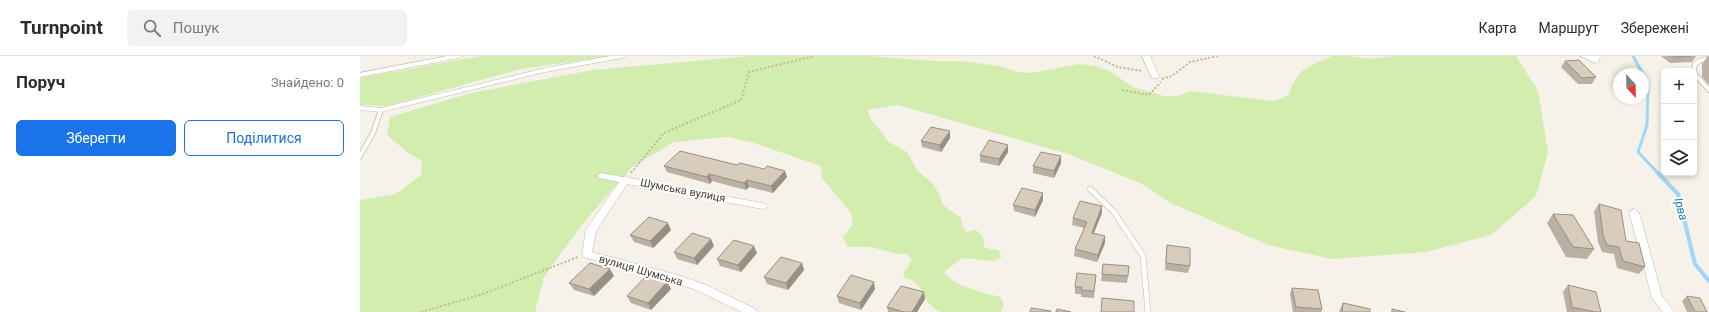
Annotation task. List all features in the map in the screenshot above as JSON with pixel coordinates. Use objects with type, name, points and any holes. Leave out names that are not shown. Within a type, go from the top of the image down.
[{"type":"street","points":[[360,75],[459,56]]},
{"type":"street","points":[[360,108],[381,110],[545,70],[622,56]]},
{"type":"street","points":[[1146,56],[1154,74]]},
{"type":"street","points":[[1584,56],[1595,61],[1596,56]]},
{"type":"street","name":"Шумська вулиця","points":[[602,176],[626,179],[763,206]]},
{"type":"street","name":"вулиця Шумська","points":[[626,179],[591,230],[587,254],[674,278],[702,288],[752,312]]},
{"type":"street","points":[[1634,212],[1658,298],[1669,312]]},
{"type":"lane","points":[[1694,68],[1695,64],[1701,60],[1709,59]]},
{"type":"lane","points":[[1697,76],[1709,90]]},
{"type":"lane","points":[[360,156],[373,133],[381,110]]},
{"type":"lane","points":[[1090,189],[1114,212],[1143,256],[1148,312]]},
{"type":"path","points":[[626,179],[664,133],[741,100],[749,72],[814,56]]},
{"type":"path","points":[[1094,56],[1118,68],[1154,74],[1163,80]]},
{"type":"path","points":[[1122,90],[1149,95],[1163,80],[1171,77],[1188,62],[1218,56]]},
{"type":"path","points":[[421,312],[483,294],[587,254]]},
{"type":"green space","points":[[481,56],[610,56],[521,69],[387,106],[360,105],[360,78]]},
{"type":"green space","points":[[751,56],[867,56],[933,61],[961,61],[999,66],[1019,72],[1031,73],[1079,64],[1096,66],[1111,72],[1133,87],[1164,96],[1178,96],[1190,91],[1273,101],[1289,95],[1292,85],[1302,71],[1332,56],[1349,56],[1369,59],[1394,56],[1516,56],[1538,91],[1548,152],[1536,196],[1491,235],[1425,252],[1332,259],[1268,245],[1171,203],[1140,183],[1068,154],[898,105],[867,110],[871,119],[889,142],[907,152],[917,170],[933,184],[943,205],[961,218],[962,225],[966,232],[976,230],[983,237],[984,247],[998,250],[1002,257],[993,261],[962,258],[944,272],[948,277],[961,285],[1000,297],[1004,304],[1001,312],[941,312],[934,308],[917,284],[912,280],[905,278],[903,273],[911,260],[907,254],[898,254],[871,247],[847,247],[843,237],[853,225],[851,213],[822,178],[821,166],[751,142],[727,137],[674,142],[632,167],[580,227],[544,277],[535,312],[360,312],[360,200],[396,194],[421,175],[422,161],[407,152],[387,135],[390,117],[471,93],[593,70]]},
{"type":"building","points":[[1579,60],[1596,77],[1582,78],[1565,61]]},
{"type":"building","points":[[931,127],[950,131],[940,145],[921,141]]},
{"type":"building","points":[[989,140],[1008,145],[999,159],[980,155]]},
{"type":"building","points":[[680,151],[737,165],[740,163],[764,169],[767,166],[785,171],[771,186],[747,180],[744,183],[709,174],[707,177],[664,166]]},
{"type":"building","points":[[1041,152],[1061,156],[1054,171],[1033,166]]},
{"type":"building","points":[[1022,188],[1043,193],[1035,210],[1013,205]]},
{"type":"building","points":[[1080,201],[1102,206],[1092,233],[1105,236],[1098,255],[1075,249],[1087,222],[1073,218]]},
{"type":"building","points":[[1599,204],[1621,210],[1626,241],[1639,243],[1645,267],[1623,261],[1619,247],[1607,245],[1603,235]]},
{"type":"building","points":[[1553,214],[1573,215],[1594,249],[1573,247]]},
{"type":"building","points":[[649,217],[668,223],[650,241],[630,235]]},
{"type":"building","points":[[692,233],[711,239],[694,258],[674,252]]},
{"type":"building","points":[[734,240],[754,246],[738,265],[717,259]]},
{"type":"building","points":[[1167,245],[1190,248],[1190,266],[1166,263]]},
{"type":"building","points":[[781,257],[802,263],[786,283],[764,277]]},
{"type":"building","points":[[590,263],[610,269],[589,289],[569,283]]},
{"type":"building","points":[[1103,264],[1129,266],[1128,276],[1102,274]]},
{"type":"building","points":[[1077,273],[1096,275],[1094,291],[1081,290],[1082,287],[1075,287]]},
{"type":"building","points":[[647,275],[667,282],[648,303],[627,296]]},
{"type":"building","points":[[851,275],[874,282],[860,303],[837,296]]},
{"type":"building","points":[[1568,285],[1596,292],[1601,312],[1572,307]]},
{"type":"building","points":[[901,286],[924,292],[912,312],[904,312],[887,307]]},
{"type":"building","points":[[1292,288],[1318,290],[1322,309],[1296,307]]},
{"type":"building","points":[[1687,296],[1700,298],[1707,312],[1695,312]]},
{"type":"building","points":[[1102,298],[1134,301],[1134,312],[1101,312]]},
{"type":"building","points":[[1343,303],[1370,309],[1370,312],[1342,312]]},
{"type":"building","points":[[1031,308],[1051,311],[1030,312]]},
{"type":"building","points":[[1057,309],[1071,312],[1056,312]]},
{"type":"building","points":[[1392,309],[1405,312],[1392,312]]},
{"type":"waterway","name":"Ірва","points":[[1633,56],[1648,84],[1647,125],[1638,152],[1658,173]]},
{"type":"waterway","name":"Ірва","points":[[1657,172],[1678,194],[1695,264],[1709,281]]}]
